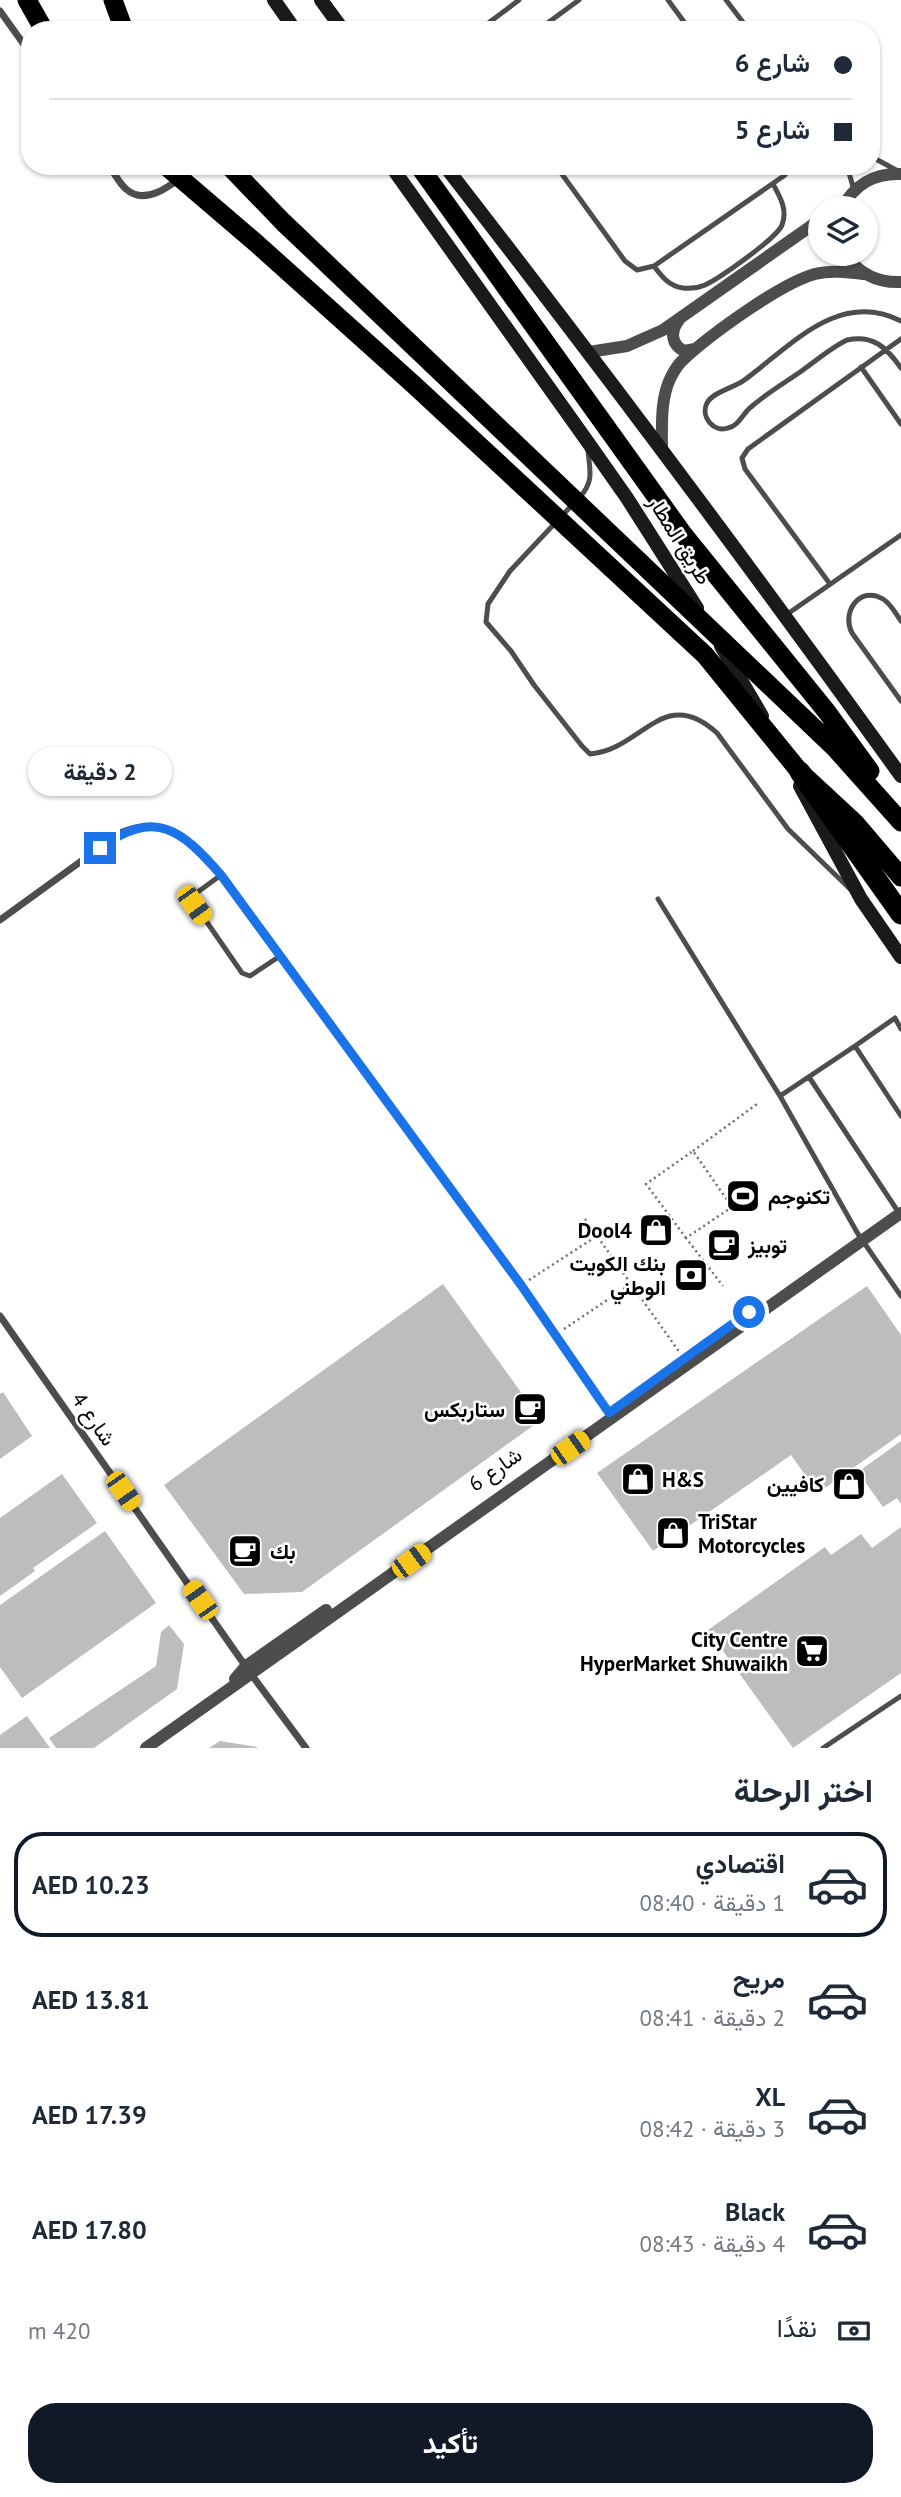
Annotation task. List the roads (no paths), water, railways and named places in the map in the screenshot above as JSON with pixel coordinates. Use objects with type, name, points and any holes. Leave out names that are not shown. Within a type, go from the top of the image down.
[{"type":"highway","points":[[27,0],[39,21]]},
{"type":"highway","points":[[113,0],[121,21]]},
{"type":"highway","points":[[177,175],[403,375],[705,655],[800,772],[901,914]]},
{"type":"highway","points":[[238,175],[283,222],[834,747],[901,822]]},
{"type":"highway","points":[[425,175],[683,534],[827,712],[901,814]]},
{"type":"highway","points":[[800,772],[855,823],[901,877]]},
{"type":"main road","points":[[274,0],[289,21]]},
{"type":"main road","points":[[321,0],[336,21]]},
{"type":"main road","name":"طريق المطار","points":[[397,175],[626,498],[750,691],[861,899],[901,957]]},
{"type":"main road","name":"طريق المطار","points":[[452,175],[589,352],[901,776]]},
{"type":"street","points":[[0,11],[21,40]]},
{"type":"street","points":[[850,196],[869,179],[886,174],[901,174]]},
{"type":"street","points":[[116,175],[128,191],[146,196],[159,192],[183,175]]},
{"type":"street","points":[[589,352],[627,346],[651,337],[679,320],[742,267],[808,227]]},
{"type":"street","points":[[854,266],[863,274]]},
{"type":"street","points":[[662,451],[662,419],[667,385],[682,360],[730,324],[792,284],[815,274],[836,271],[863,274],[901,292]]},
{"type":"street","points":[[883,282],[901,282]]},
{"type":"street","points":[[679,320],[673,333],[675,344],[684,351],[700,347]]},
{"type":"street","points":[[0,920],[120,833],[143,827],[173,831],[187,839],[221,875],[521,1285],[611,1415]]},
{"type":"street","name":"شارع 6","points":[[611,1415],[684,1359],[900,1211]]},
{"type":"street","name":"شارع 6","points":[[146,1748],[218,1697],[249,1670],[860,1237]]},
{"type":"street","name":"شارع 4","points":[[0,1316],[306,1748]]},
{"type":"lane","points":[[491,21],[520,0]]},
{"type":"lane","points":[[550,21],[579,0]]},
{"type":"lane","points":[[667,0],[683,21]]},
{"type":"lane","points":[[726,0],[742,21]]},
{"type":"lane","points":[[880,162],[901,174]]},
{"type":"lane","points":[[563,175],[625,261],[637,270],[654,266],[784,175]]},
{"type":"lane","points":[[847,175],[848,196]]},
{"type":"lane","points":[[654,266],[672,285],[695,288],[742,267],[774,237],[782,225],[784,208],[772,184]]},
{"type":"lane","points":[[901,321],[886,314],[864,311],[832,316],[740,383],[709,400],[706,417],[714,427],[732,427],[754,404],[848,340],[868,339],[887,349],[901,368]]},
{"type":"lane","points":[[830,584],[744,469],[742,458],[748,449],[901,339]]},
{"type":"lane","points":[[861,367],[901,424]]},
{"type":"lane","points":[[587,441],[591,478],[588,488],[510,571],[488,604],[486,622],[590,754],[615,749],[663,716],[684,714],[703,720],[718,733],[788,829],[861,899]]},
{"type":"lane","points":[[785,615],[901,535]]},
{"type":"lane","points":[[901,621],[886,601],[873,596],[860,598],[855,602],[847,620],[852,633],[901,701]]},
{"type":"lane","points":[[221,875],[195,894],[193,902],[242,973],[250,976],[280,956]]},
{"type":"lane","points":[[658,899],[780,1096],[860,1237],[901,1296]]},
{"type":"lane","points":[[780,1096],[895,1018],[901,1029]]},
{"type":"lane","points":[[855,1046],[901,1116]]},
{"type":"lane","points":[[809,1077],[900,1211]]},
{"type":"lane","points":[[823,1748],[901,1696]]},
{"type":"place","name":"تكنوجم","points":[[743,1196]]},
{"type":"place","name":"Dool4","points":[[656,1230]]},
{"type":"place","name":"توبيز","points":[[724,1245]]},
{"type":"place","name":"بنك الكويت الوطني","points":[[691,1275]]},
{"type":"place","name":"ستاربكس","points":[[530,1409]]},
{"type":"place","name":"H&S","points":[[638,1479]]},
{"type":"place","name":"كافيين","points":[[849,1484]]},
{"type":"place","name":"TriStar Motorcycles","points":[[673,1533]]},
{"type":"place","name":"بك","points":[[245,1551]]},
{"type":"place","name":"City Centre HyperMarket Shuwaikh","points":[[812,1651]]}]
